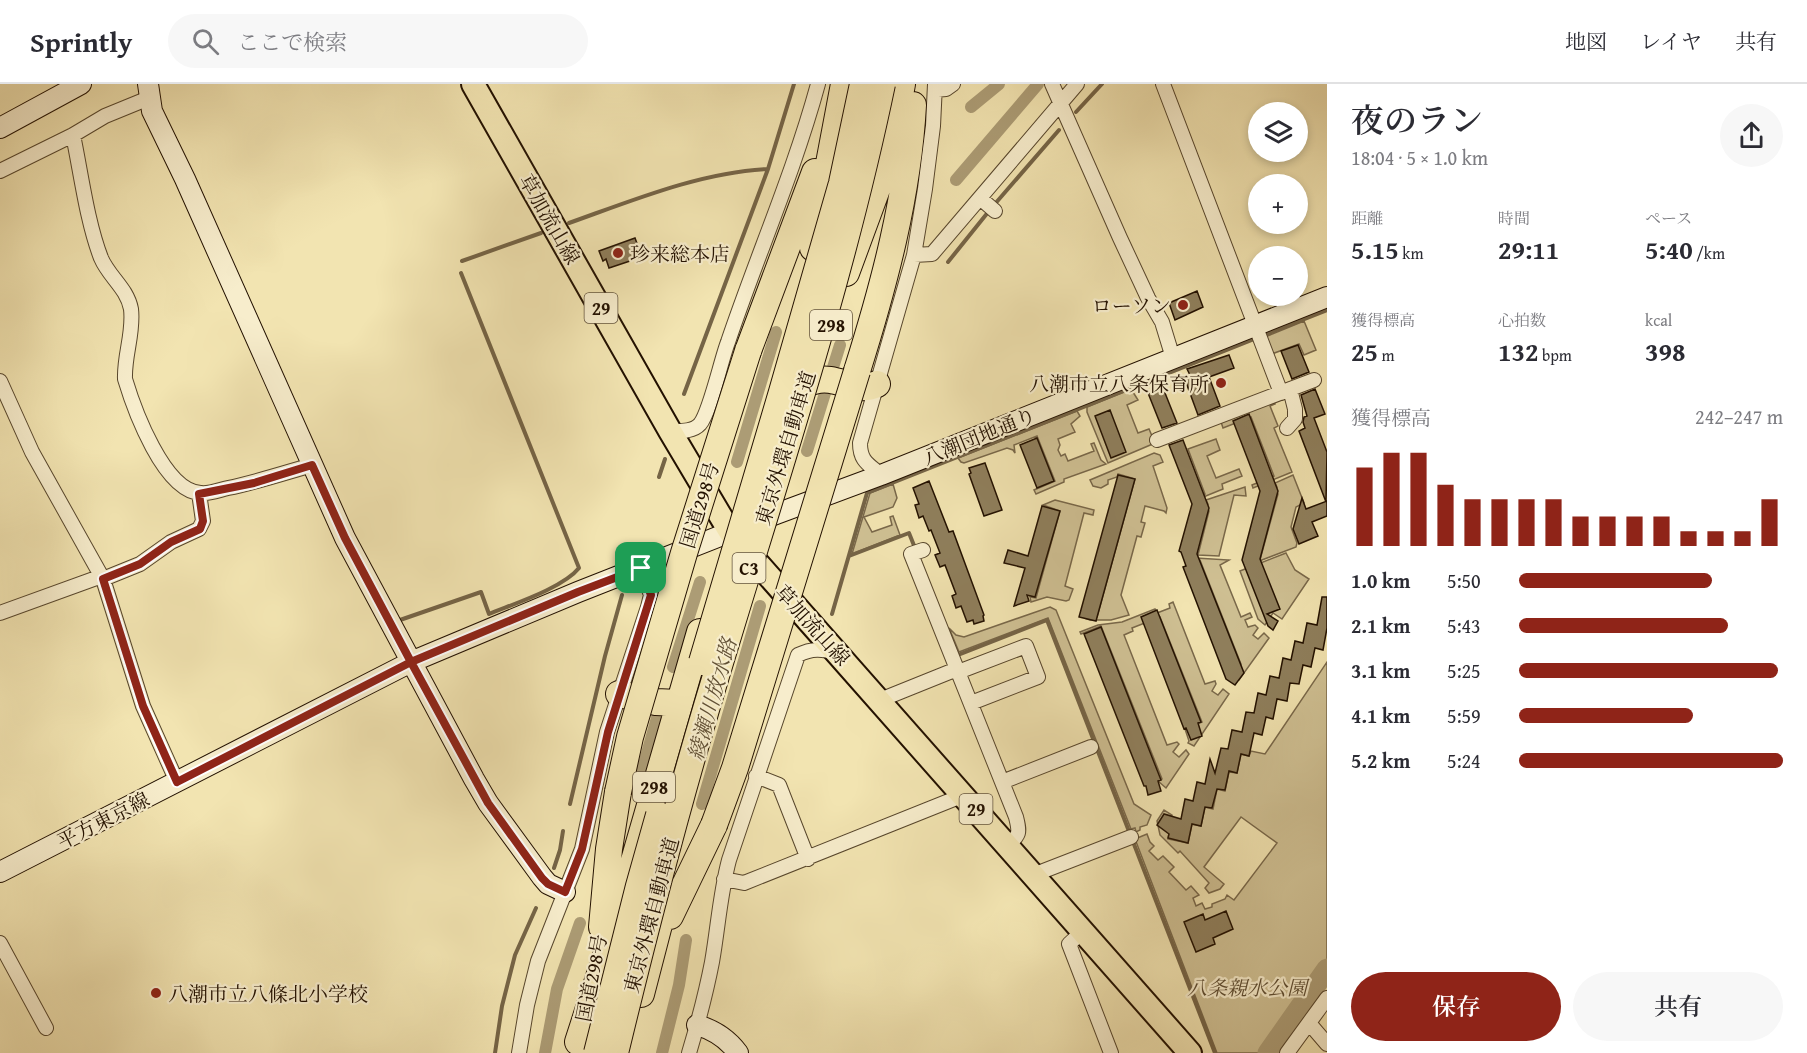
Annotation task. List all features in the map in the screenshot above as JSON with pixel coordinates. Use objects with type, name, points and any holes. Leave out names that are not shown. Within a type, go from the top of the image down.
[{"type":"highway","name":"国道298号","points":[[583,1049],[597,960],[609,849],[630,736],[684,553],[748,351],[812,182],[830,125],[839,84]]},
{"type":"highway","name":"国道298号","points":[[583,1049],[678,703],[812,254],[844,84]]},
{"type":"highway","name":"東京外環自動車道","points":[[583,1049],[636,896],[691,697],[842,183],[863,84]]},
{"type":"highway","name":"東京外環自動車道","points":[[615,1053],[706,709],[793,421],[861,182],[882,84]]},
{"type":"highway","name":"298","points":[[627,1053],[687,814],[848,267],[888,159],[902,84]]},
{"type":"highway","name":"298","points":[[654,952],[714,825],[867,377],[871,328],[928,86]]},
{"type":"highway","points":[[814,381],[830,379],[860,388],[868,388],[867,377]]},
{"type":"highway","points":[[619,694],[656,702],[678,703]]},
{"type":"main road","name":"草加流山線","points":[[473,84],[730,532],[1190,1053]]},
{"type":"street","points":[[0,128],[81,84]]},
{"type":"street","points":[[670,431],[691,430],[699,425],[706,413],[742,301],[801,145],[818,84]]},
{"type":"street","points":[[880,475],[863,460],[860,453],[867,377],[914,255],[925,189],[928,86],[946,89],[953,84]]},
{"type":"street","points":[[914,255],[932,254],[988,205],[1060,103],[1077,84]]},
{"type":"street","points":[[1163,84],[1257,325],[1295,409],[1295,419],[1287,428]]},
{"type":"street","points":[[1053,86],[1120,238],[1162,322],[1173,358]]},
{"type":"street","points":[[0,171],[73,135],[148,91],[152,111],[345,538],[488,803],[542,878],[548,884],[565,892]]},
{"type":"street","points":[[73,135],[93,232],[102,260],[126,292],[131,309],[132,325],[124,367],[129,391],[157,458],[168,473],[183,486],[199,494],[254,483],[312,465]]},
{"type":"street","name":"八潮団地通り","points":[[730,532],[880,475],[1327,297]]},
{"type":"street","points":[[1157,440],[1314,380]]},
{"type":"street","points":[[0,381],[32,452],[103,577],[143,706],[177,782]]},
{"type":"street","points":[[0,613],[140,564],[171,542],[200,529],[203,521],[199,494]]},
{"type":"street","name":"平方東京線","points":[[0,872],[411,662],[730,532]]},
{"type":"street","points":[[923,550],[911,554],[1020,831],[1007,846]]},
{"type":"street","points":[[519,1053],[527,1005],[538,961],[582,849],[601,760],[619,694],[651,595],[641,568]]},
{"type":"street","points":[[880,700],[1026,646],[1038,677],[971,703]]},
{"type":"street","points":[[689,1053],[712,960],[724,879],[756,776],[798,655],[808,650],[821,649],[839,653]]},
{"type":"street","points":[[1002,782],[1091,747]]},
{"type":"street","points":[[756,776],[778,785],[808,859]]},
{"type":"street","points":[[724,879],[744,884],[964,795]]},
{"type":"street","points":[[1033,875],[1131,837]]},
{"type":"street","points":[[1083,931],[1069,944],[1111,1053]]},
{"type":"street","points":[[0,943],[46,1028]]},
{"type":"street","points":[[1287,1053],[1327,998]]},
{"type":"street","points":[[1309,1023],[1327,1044]]},
{"type":"street","points":[[697,1025],[713,1030],[738,1053]]},
{"type":"green space","points":[[1304,321],[1316,350],[1304,355],[1299,344],[1269,355],[1265,337]]},
{"type":"green space","points":[[1131,389],[1138,400],[1127,405],[1138,433],[1149,429],[1155,443],[1108,463],[1087,407]]},
{"type":"green space","points":[[1273,401],[1275,404],[1270,406],[1278,426],[1274,428],[1292,472],[1253,488],[1252,485],[1274,476],[1251,417],[1223,428],[1221,422]]},
{"type":"green space","points":[[1077,411],[1080,416],[1071,424],[1075,432],[1058,439],[1060,445],[1058,450],[1061,456],[1065,454],[1068,461],[1094,451],[1091,444],[1094,443],[1101,460],[1106,464],[1064,479],[1064,482],[1036,494],[1034,490],[1055,481],[1037,436],[1014,445],[1015,453],[1007,448],[964,463],[958,458]]},
{"type":"green space","points":[[1216,439],[1220,450],[1207,456],[1216,478],[1239,469],[1242,476],[1222,484],[1223,489],[1191,500],[1205,494],[1188,449]]},
{"type":"green space","points":[[1154,453],[1160,455],[1163,462],[1153,466],[1167,508],[1166,513],[1145,506],[1141,522],[1145,523],[1141,537],[1137,536],[1121,595],[1129,615],[1111,620],[1087,619],[1097,617],[1135,479],[1118,474],[1101,488],[1093,486],[1090,480]]},
{"type":"green space","points":[[1293,475],[1304,503],[1296,507],[1291,527],[1297,543],[1296,547],[1254,563],[1260,560],[1278,494],[1267,491],[1277,487],[1275,483]]},
{"type":"green space","points":[[893,484],[897,498],[893,507],[864,517],[872,532],[892,525],[890,517],[893,516],[900,535],[852,554],[870,493]]},
{"type":"green space","points":[[1245,487],[1246,496],[1234,495],[1219,556],[1198,555],[1209,511],[1198,508],[1208,504],[1206,500]]},
{"type":"green space","points":[[1055,500],[1094,510],[1093,515],[1084,513],[1065,586],[1073,589],[1069,600],[1047,597],[1031,602],[1030,597],[1036,598],[1060,511],[1043,505]]},
{"type":"green space","points":[[1286,553],[1295,570],[1309,579],[1282,619],[1273,613],[1265,625],[1258,619],[1240,571]]},
{"type":"green space","points":[[1196,558],[1229,560],[1220,565],[1241,617],[1250,613],[1252,617],[1245,620],[1248,627],[1255,625],[1258,628],[1253,635],[1258,639],[1264,633],[1269,638],[1239,680],[1232,674],[1241,664],[1200,560]]},
{"type":"green space","points":[[1173,602],[1205,684],[1215,681],[1216,684],[1212,691],[1218,695],[1223,689],[1229,694],[1194,746],[1188,743],[1185,729],[1202,722],[1160,617],[1132,628],[1133,631],[1124,635],[1167,745],[1177,742],[1179,744],[1173,752],[1179,757],[1186,750],[1189,754],[1166,788],[1158,781],[1162,779],[1101,626],[1081,634],[1080,632],[1098,625],[1122,622],[1155,609],[1157,613],[1170,608],[1169,604]]},
{"type":"green space","points":[[1050,607],[1056,610],[1134,804],[1151,815],[1147,825],[1140,827],[1140,830],[1136,832],[1135,828],[1131,829],[1048,618],[959,652],[949,628],[956,635],[964,637]]},
{"type":"green space","name":"八条親水公園","points":[[1327,662],[1327,961],[1263,1053],[1217,1053],[1135,839],[1147,834],[1154,846],[1149,851],[1158,860],[1163,856],[1174,867],[1169,872],[1186,890],[1191,886],[1199,895],[1193,898],[1196,906],[1202,903],[1205,909],[1212,907],[1212,904],[1225,899],[1227,895],[1234,900],[1277,843],[1241,817],[1204,867],[1224,884],[1220,889],[1209,893],[1205,888],[1209,883],[1180,851],[1178,853],[1160,835],[1157,821],[1164,810],[1172,815],[1168,839],[1188,843],[1192,824],[1201,826],[1205,807],[1213,809],[1217,789],[1225,791],[1229,772],[1237,773],[1241,754],[1249,756],[1251,751],[1265,754]]},
{"type":"building","points":[[635,238],[642,257],[609,268],[606,259],[603,261],[599,251]]},
{"type":"building","points":[[1197,291],[1203,307],[1175,320],[1169,303]]},
{"type":"building","points":[[1298,345],[1309,372],[1292,379],[1281,351]]},
{"type":"building","points":[[1229,355],[1234,368],[1209,377],[1220,406],[1198,415],[1184,377],[1190,375],[1187,369]]},
{"type":"building","points":[[1163,388],[1177,423],[1162,428],[1148,393]]},
{"type":"building","points":[[1315,389],[1325,414],[1314,418],[1327,452],[1326,502],[1299,431],[1305,428],[1303,422],[1304,417],[1307,416],[1301,395]]},
{"type":"building","points":[[1110,410],[1126,452],[1111,458],[1095,416]]},
{"type":"building","points":[[1249,414],[1278,491],[1260,559],[1280,609],[1267,614],[1278,621],[1273,630],[1268,626],[1242,560],[1260,491],[1233,421]]},
{"type":"building","points":[[1037,438],[1054,481],[1037,488],[1020,445]]},
{"type":"building","points":[[1183,440],[1209,508],[1197,554],[1244,673],[1235,685],[1226,679],[1179,551],[1192,504],[1169,445]]},
{"type":"building","points":[[985,463],[1002,510],[984,516],[969,468]]},
{"type":"building","points":[[1118,475],[1135,479],[1096,621],[1079,617]]},
{"type":"building","points":[[929,481],[949,532],[953,531],[984,615],[984,621],[974,624],[973,620],[967,622],[961,606],[956,608],[952,596],[956,594],[945,565],[940,567],[935,555],[940,553],[931,530],[929,531],[923,516],[919,518],[915,505],[919,504],[913,488]]},
{"type":"building","points":[[1302,498],[1306,509],[1327,501],[1327,516],[1312,522],[1318,536],[1299,544],[1293,529]]},
{"type":"building","points":[[1042,506],[1060,511],[1035,597],[1027,595],[1029,601],[1014,606],[1025,568],[1004,563],[1008,550],[1028,556]]},
{"type":"building","points":[[1322,597],[1327,597],[1327,628],[1323,650],[1315,648],[1311,667],[1303,665],[1299,684],[1290,683],[1287,701],[1277,699],[1273,719],[1266,717],[1262,735],[1254,733],[1249,756],[1241,754],[1237,773],[1229,771],[1225,790],[1217,789],[1212,808],[1205,807],[1201,826],[1192,824],[1188,843],[1168,838],[1169,834],[1157,825],[1164,814],[1181,819],[1185,799],[1193,801],[1197,782],[1205,784],[1210,759],[1215,773],[1221,748],[1228,749],[1232,730],[1242,732],[1246,712],[1254,713],[1258,693],[1266,695],[1270,676],[1279,678],[1283,658],[1291,660],[1295,641],[1303,643],[1307,623],[1317,625]]},
{"type":"building","points":[[1157,610],[1201,722],[1198,723],[1202,736],[1191,740],[1186,728],[1184,729],[1141,617]]},
{"type":"building","points":[[1101,627],[1161,780],[1158,781],[1161,791],[1148,795],[1084,634]]},
{"type":"building","points":[[1226,911],[1233,929],[1213,938],[1215,944],[1196,952],[1184,922],[1203,914],[1205,920]]},
{"type":"waterway","points":[[684,394],[768,169],[794,84]]},
{"type":"waterway","name":"綾瀬川放水路","points":[[971,107],[999,84]]},
{"type":"waterway","name":"綾瀬川放水路","points":[[956,180],[1038,84]]},
{"type":"waterway","points":[[1076,112],[1102,84]]},
{"type":"waterway","points":[[994,205],[1059,130]]},
{"type":"waterway","points":[[569,223],[666,189],[742,171],[767,169]]},
{"type":"waterway","points":[[948,262],[989,211]]},
{"type":"waterway","points":[[462,261],[541,233]]},
{"type":"waterway","points":[[400,620],[481,592],[489,614],[550,589],[579,568],[461,273]]},
{"type":"waterway","points":[[832,614],[867,493],[1327,310]]},
{"type":"waterway","name":"綾瀬川放水路","points":[[737,462],[776,332]]},
{"type":"waterway","name":"綾瀬川放水路","points":[[807,451],[840,345]]},
{"type":"waterway","points":[[659,477],[665,459]]},
{"type":"waterway","points":[[849,556],[909,533],[915,548]]},
{"type":"waterway","name":"綾瀬川放水路","points":[[673,667],[700,582]]},
{"type":"waterway","points":[[570,804],[622,595]]},
{"type":"waterway","name":"綾瀬川放水路","points":[[702,804],[760,606]]},
{"type":"waterway","points":[[957,653],[958,655],[1047,620],[1215,1053]]},
{"type":"waterway","name":"綾瀬川放水路","points":[[641,775],[658,714]]},
{"type":"waterway","points":[[554,868],[563,831]]},
{"type":"waterway","points":[[495,1053],[502,1006],[515,955],[536,908]]},
{"type":"waterway","name":"綾瀬川放水路","points":[[545,1053],[557,989],[580,923]]},
{"type":"waterway","name":"綾瀬川放水路","points":[[662,1053],[679,985],[686,940]]},
{"type":"waterway","points":[[1268,1053],[1327,969]]},
{"type":"place","name":"珍来総本店","points":[[618,253]]},
{"type":"place","name":"ローソン","points":[[1183,305]]},
{"type":"place","name":"八潮市立八条保育所","points":[[1221,383]]},
{"type":"place","name":"八潮市立八條北小学校","points":[[156,993]]},
{"type":"route","points":[[641,568],[411,662],[345,538],[312,465],[254,483],[199,494],[203,521],[200,529],[171,542],[140,564],[103,579],[143,706],[177,782],[411,662],[488,803],[542,878],[548,884],[565,892],[582,849],[608,732],[651,595],[641,568]]}]
